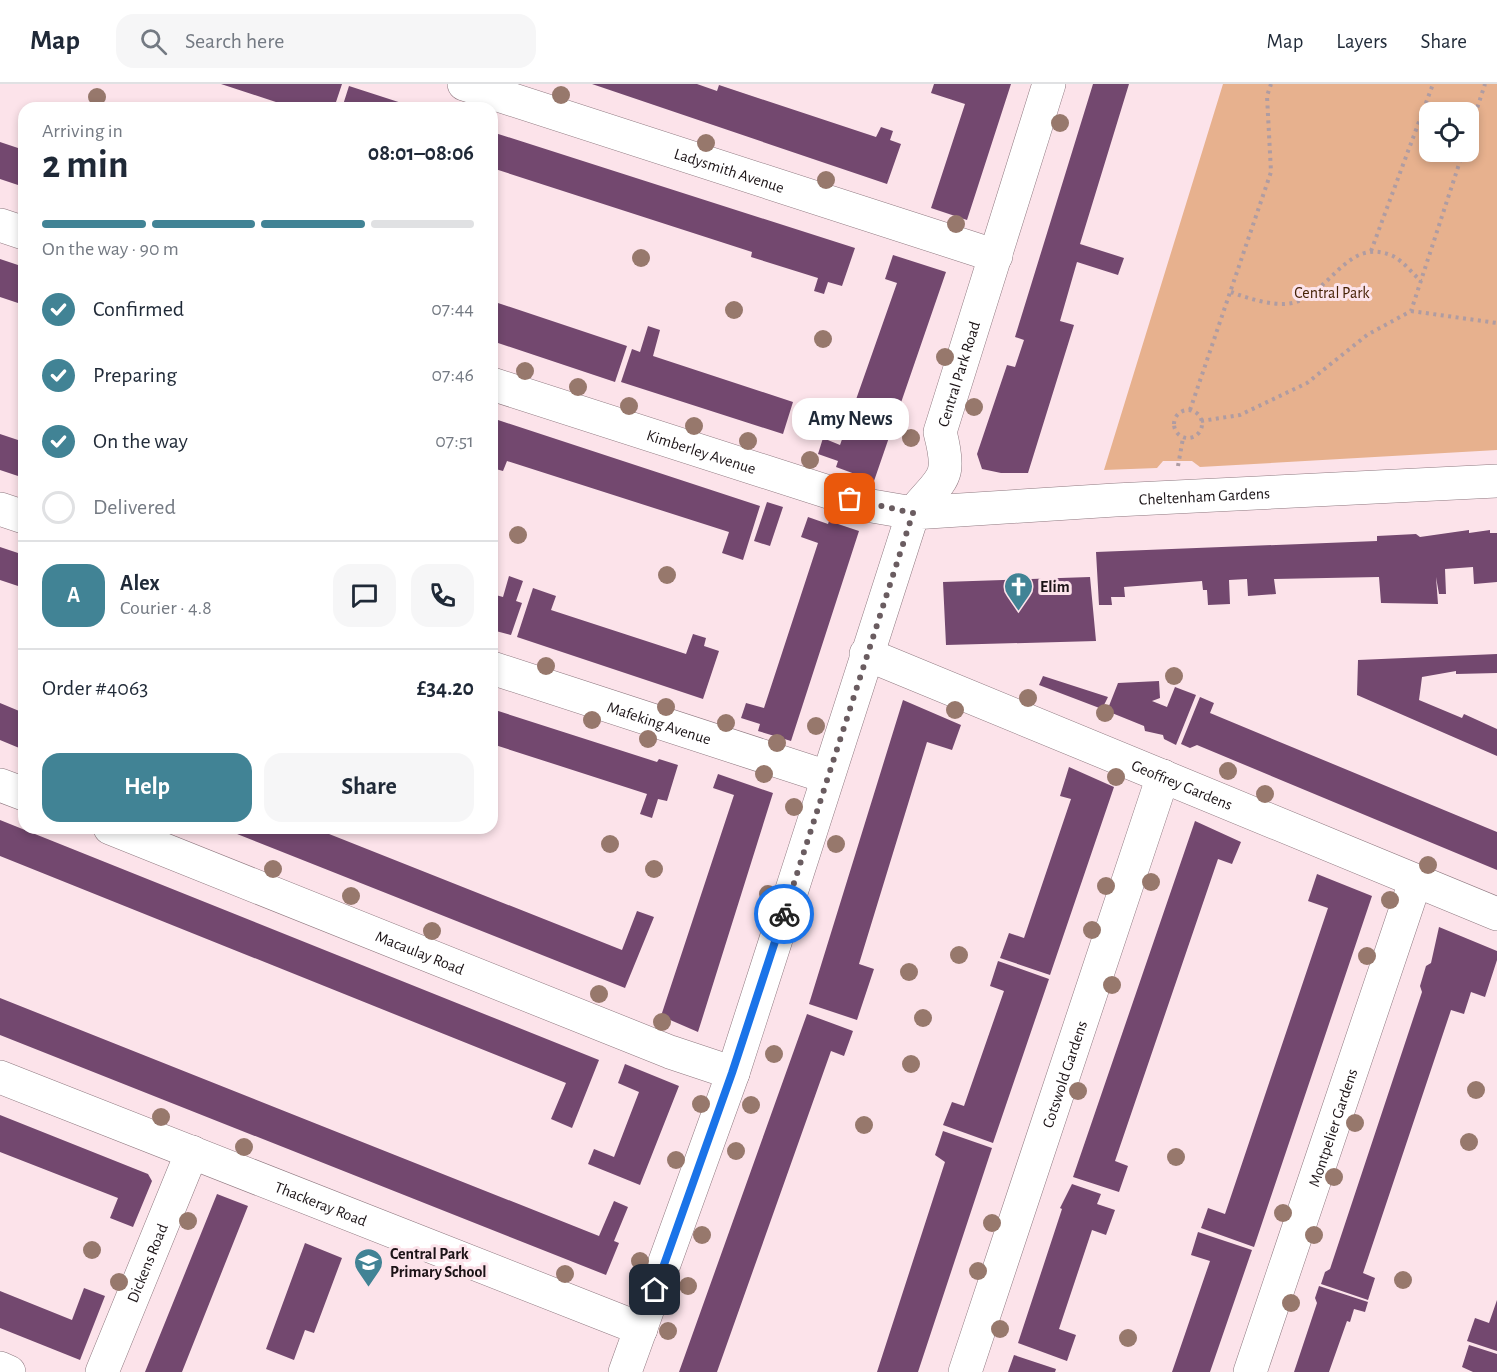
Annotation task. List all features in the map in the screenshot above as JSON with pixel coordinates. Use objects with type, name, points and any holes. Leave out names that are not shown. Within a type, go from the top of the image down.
[{"type":"street","name":"Ladysmith Avenue","points":[[464,84],[996,256]]},
{"type":"street","name":"Central Park Road","points":[[625,1372],[732,1073],[913,513],[940,483],[947,468],[940,432],[1049,84]]},
{"type":"street","points":[[0,225],[18,231]]},
{"type":"street","name":"Kimberley Avenue","points":[[498,386],[850,499],[913,513]]},
{"type":"street","name":"Cheltenham Gardens","points":[[913,513],[1137,498],[1497,481]]},
{"type":"street","points":[[0,509],[18,515]]},
{"type":"street","name":"Geoffrey Gardens","points":[[866,654],[1497,914]]},
{"type":"street","name":"Mafeking Avenue","points":[[498,670],[827,777]]},
{"type":"street","name":"Cotswold Gardens","points":[[964,1372],[1163,776]]},
{"type":"street","points":[[0,785],[18,792]]},
{"type":"street","name":"Macaulay Road","points":[[125,834],[670,1052],[732,1073]]},
{"type":"street","name":"Montpelier Gardens","points":[[1250,1372],[1415,882]]},
{"type":"street","name":"Thackeray Road","points":[[0,1077],[641,1329]]},
{"type":"street","name":"Dickens Road","points":[[102,1372],[192,1152]]},
{"type":"street","points":[[0,1368],[9,1372]]},
{"type":"path","points":[[1190,410],[1271,172],[1267,96],[1271,84]]},
{"type":"path","points":[[1371,251],[1433,84]]},
{"type":"path","points":[[1479,102],[1485,84]]},
{"type":"path","points":[[1411,311],[1460,162]]},
{"type":"path","points":[[1231,292],[1252,300],[1298,302],[1319,288],[1350,258],[1371,251],[1395,257],[1421,281]]},
{"type":"path","points":[[1201,421],[1240,415],[1307,383],[1367,335],[1411,311],[1497,323]]},
{"type":"path","points":[[1190,410],[1197,414],[1201,421],[1201,429],[1195,436],[1187,438],[1179,436],[1174,429],[1174,421],[1182,411],[1190,410]]},
{"type":"green space","name":"Central Park","points":[[1223,84],[1497,84],[1497,450],[1200,467],[1192,461],[1163,461],[1157,468],[1104,470]]},
{"type":"building","points":[[221,84],[342,84],[336,102],[276,102]]},
{"type":"building","points":[[592,84],[697,84],[717,91],[719,85],[876,137],[881,127],[893,131],[890,140],[901,144],[887,184]]},
{"type":"building","points":[[934,84],[1011,84],[967,220],[931,208],[965,104],[931,93]]},
{"type":"building","points":[[1093,84],[1129,84],[1080,244],[1124,258],[1118,275],[1077,262],[1060,321],[1074,325],[1028,473],[1001,473],[982,469],[977,454],[1007,365],[1015,367],[1024,340],[1015,337]]},
{"type":"building","points":[[349,86],[398,102],[344,102]]},
{"type":"building","points":[[498,134],[855,248],[842,286],[828,282],[824,294],[814,291],[818,278],[751,257],[752,252],[498,170]]},
{"type":"building","points":[[0,142],[18,148],[18,185],[0,179]]},
{"type":"building","points":[[893,255],[946,272],[874,481],[836,467],[838,461],[818,454],[823,438],[840,445],[897,283],[885,279]]},
{"type":"building","points":[[0,259],[18,265],[18,303],[0,297]]},
{"type":"building","points":[[498,303],[627,346],[615,382],[498,343]]},
{"type":"building","points":[[648,326],[660,330],[653,356],[793,402],[783,434],[621,382],[632,349],[640,352]]},
{"type":"building","points":[[498,420],[760,506],[743,560],[722,553],[729,532],[507,461],[503,471],[498,470]]},
{"type":"building","points":[[0,434],[18,440],[18,476],[0,470]]},
{"type":"building","points":[[767,502],[783,507],[770,546],[754,541]]},
{"type":"building","points":[[808,517],[859,531],[791,741],[758,731],[760,724],[741,718],[746,703],[764,708],[818,543],[801,537]]},
{"type":"building","points":[[1469,530],[1469,533],[1490,530],[1490,533],[1497,533],[1497,582],[1474,584],[1473,567],[1445,569],[1446,594],[1439,594],[1436,577],[1438,604],[1381,603],[1379,577],[1274,579],[1276,594],[1248,596],[1247,579],[1229,580],[1230,604],[1208,605],[1207,590],[1203,590],[1202,581],[1124,587],[1125,597],[1111,597],[1112,605],[1099,605],[1096,552],[1377,541],[1377,536],[1416,534],[1420,537]]},
{"type":"building","points":[[0,547],[18,553],[18,586],[0,580]]},
{"type":"building","points":[[509,576],[523,581],[516,601],[522,603],[511,635],[498,632],[498,596],[503,597]]},
{"type":"building","name":"Elim","points":[[1090,577],[1096,641],[946,645],[943,582]]},
{"type":"building","points":[[533,588],[556,596],[551,610],[686,654],[693,634],[706,638],[704,646],[719,651],[703,699],[517,637]]},
{"type":"building","points":[[1497,654],[1497,673],[1456,674],[1456,671],[1422,677],[1419,700],[1462,718],[1464,714],[1497,729],[1497,756],[1357,695],[1358,660]]},
{"type":"building","points":[[1043,676],[1108,697],[1102,709],[1039,685]]},
{"type":"building","points":[[1159,681],[1160,698],[1152,701],[1167,707],[1175,687],[1196,695],[1176,745],[1164,739],[1163,735],[1145,731],[1144,726],[1107,711],[1118,683]]},
{"type":"building","points":[[1200,697],[1214,703],[1210,713],[1497,832],[1497,870],[1197,745],[1190,748],[1181,744]]},
{"type":"building","points":[[903,700],[961,725],[952,750],[927,742],[859,964],[874,969],[857,1020],[809,1004]]},
{"type":"building","points":[[0,703],[18,710],[18,748],[0,740]]},
{"type":"building","points":[[498,711],[657,762],[659,759],[678,765],[667,801],[658,799],[652,818],[640,814],[647,794],[498,746]]},
{"type":"building","points":[[1069,767],[1114,787],[1050,975],[1000,958],[1009,933],[1024,938],[1071,799],[1060,796]]},
{"type":"building","points":[[718,774],[773,793],[698,1032],[661,1016],[734,795],[713,788]]},
{"type":"building","points":[[0,820],[18,827],[18,834],[35,834],[599,1060],[572,1128],[551,1119],[566,1083],[0,856]]},
{"type":"building","points":[[1195,821],[1241,842],[1232,864],[1218,859],[1115,1161],[1128,1166],[1119,1192],[1073,1177]]},
{"type":"building","points":[[237,834],[329,834],[622,950],[637,911],[654,917],[625,988]]},
{"type":"building","points":[[1317,874],[1372,896],[1254,1247],[1201,1228],[1208,1208],[1225,1214],[1328,908],[1308,901]]},
{"type":"building","points":[[1439,927],[1497,951],[1497,960],[1485,997],[1471,992],[1464,1014],[1451,1010],[1363,1273],[1375,1278],[1368,1300],[1321,1284],[1325,1272],[1330,1269],[1422,992],[1420,986],[1426,966],[1431,963]]},
{"type":"building","points":[[998,961],[1049,979],[993,1143],[943,1125],[952,1102],[964,1106],[1004,991],[990,986]]},
{"type":"building","points":[[0,998],[599,1236],[614,1201],[628,1207],[614,1241],[619,1243],[606,1275],[0,1035]]},
{"type":"building","points":[[807,1014],[853,1031],[844,1056],[831,1051],[717,1372],[679,1372]]},
{"type":"building","points":[[625,1064],[679,1086],[640,1185],[588,1164],[594,1149],[614,1157],[639,1092],[618,1083]]},
{"type":"building","points":[[0,1115],[148,1174],[152,1181],[133,1227],[110,1218],[118,1198],[0,1152]]},
{"type":"building","points":[[943,1131],[992,1148],[918,1372],[877,1372],[945,1162],[935,1155]]},
{"type":"building","points":[[1072,1184],[1101,1194],[1097,1204],[1115,1210],[1106,1235],[1092,1230],[1059,1329],[1076,1335],[1067,1361],[1018,1343],[1062,1209],[1060,1208]]},
{"type":"building","points":[[217,1194],[248,1206],[182,1372],[145,1372]]},
{"type":"building","points":[[1198,1232],[1252,1250],[1210,1372],[1172,1372],[1210,1261],[1191,1255]]},
{"type":"building","points":[[305,1243],[342,1258],[314,1333],[305,1330],[294,1360],[266,1349]]},
{"type":"building","points":[[1319,1286],[1368,1302],[1365,1312],[1354,1309],[1350,1322],[1347,1321],[1329,1372],[1294,1372],[1317,1303],[1315,1298]]},
{"type":"building","points":[[84,1288],[105,1296],[80,1360],[0,1328],[0,1291],[72,1320]]},
{"type":"building","points":[[1497,1300],[1497,1351],[1467,1341],[1475,1318],[1489,1323]]},
{"type":"building","points":[[1469,1345],[1497,1354],[1497,1372],[1473,1372],[1462,1367]]},
{"type":"building","points":[[1014,1355],[1056,1369],[1055,1372],[1008,1372]]},
{"type":"way so far","points":[[784,914],[913,513],[872,506],[850,499]]},
{"type":"place","name":"Amy News","points":[[850,499]]},
{"type":"place","name":"Elim","points":[[1019,612]]},
{"type":"place","name":"Central Park Primary School","points":[[369,1288]]},
{"type":"route","points":[[655,1290],[732,1073],[784,914]]}]
